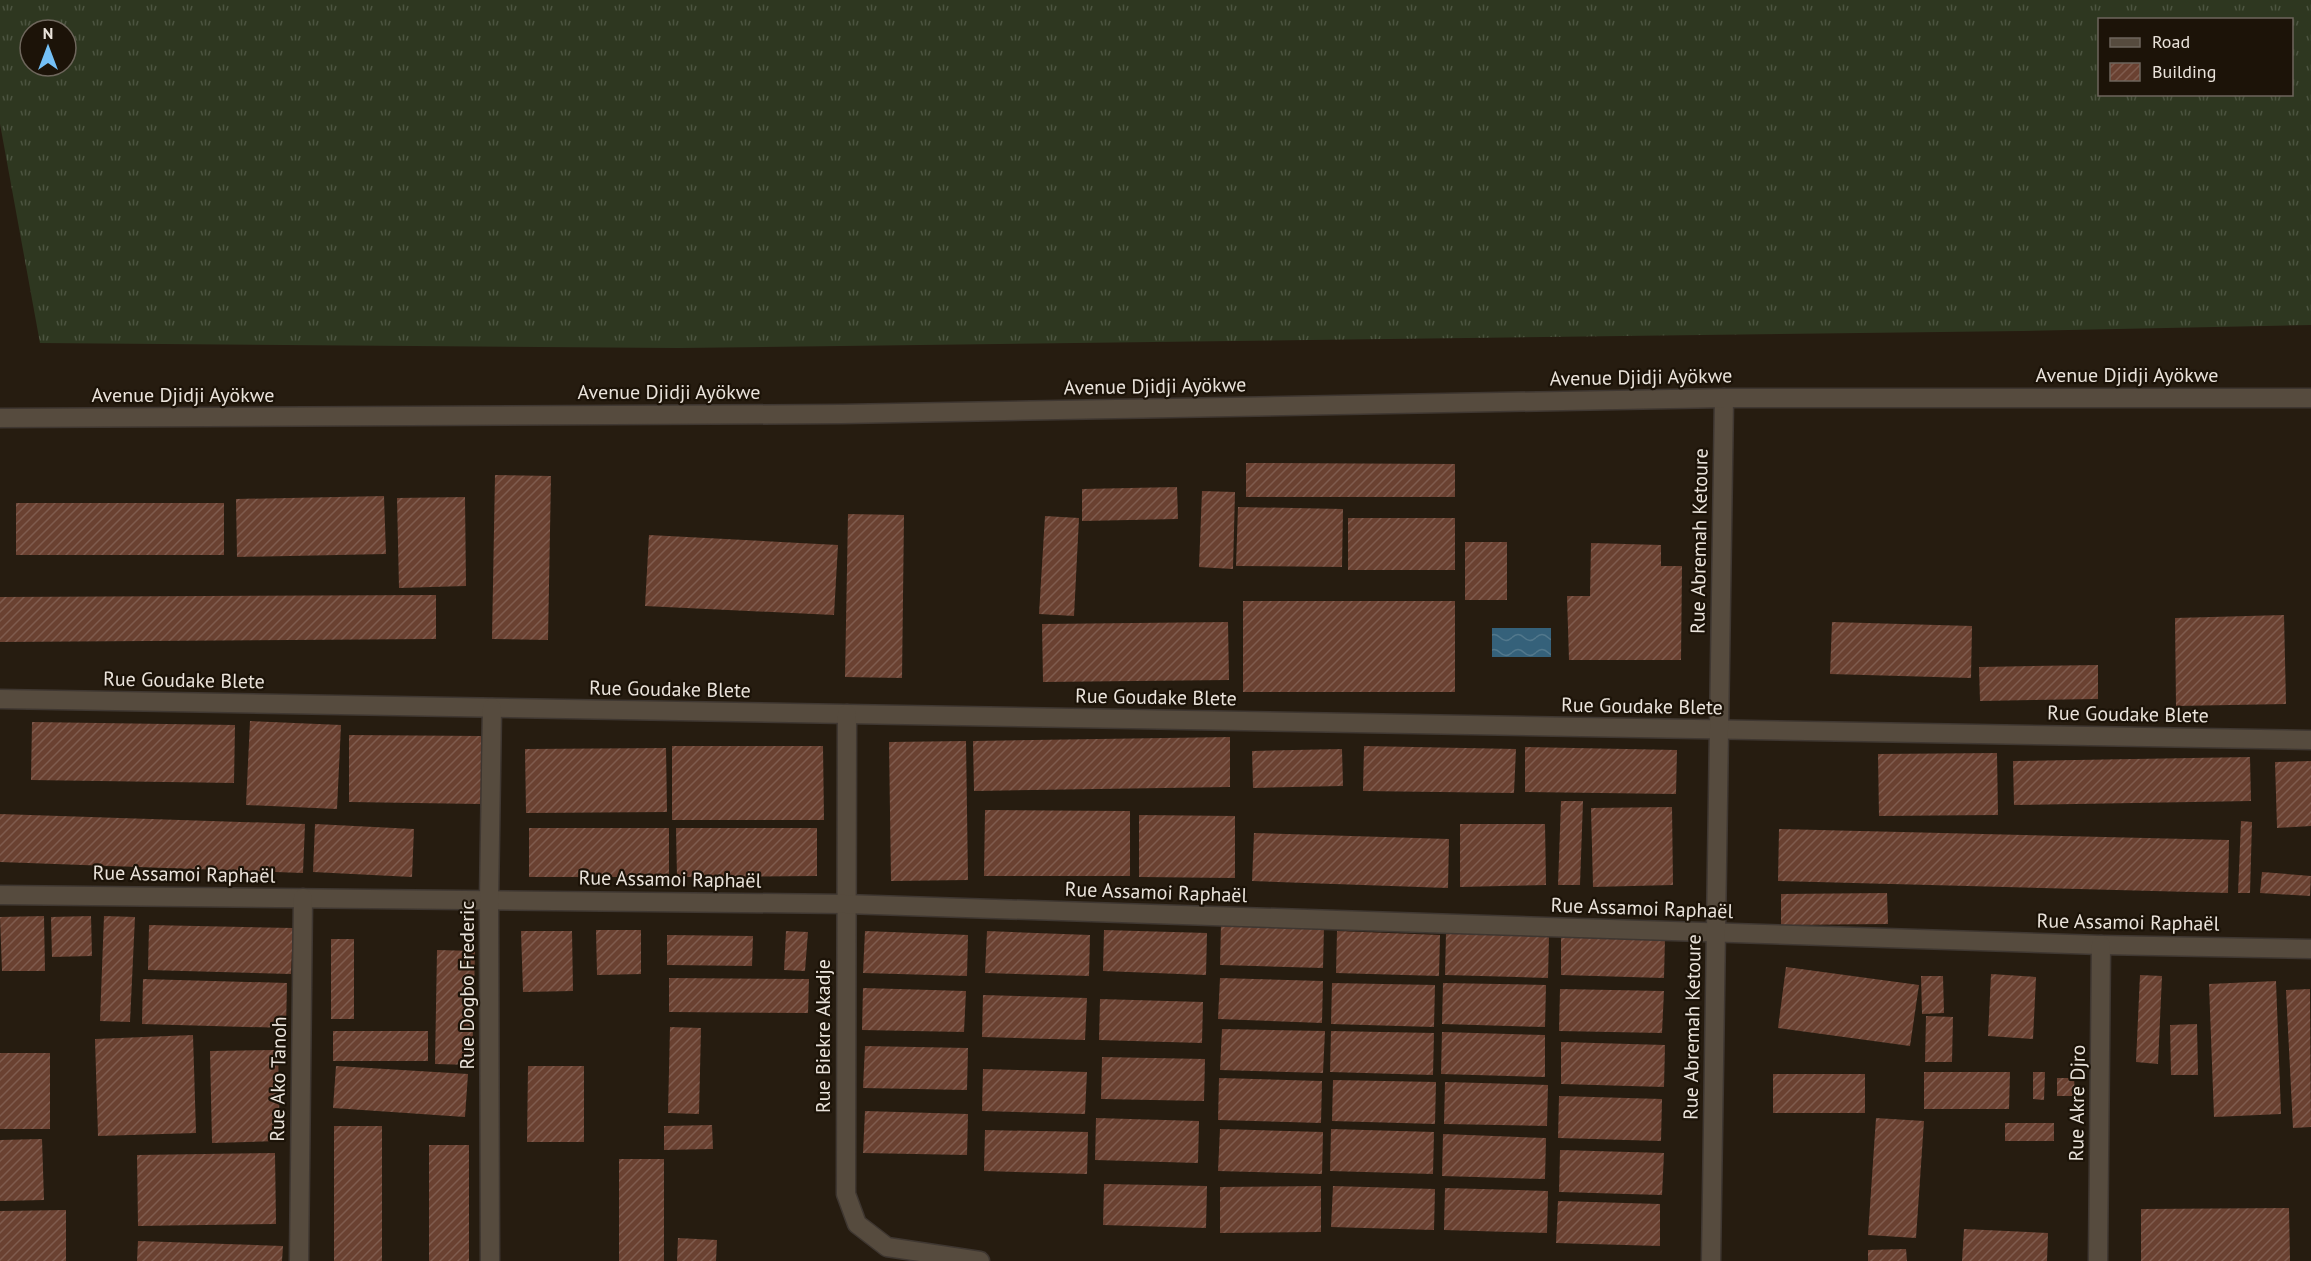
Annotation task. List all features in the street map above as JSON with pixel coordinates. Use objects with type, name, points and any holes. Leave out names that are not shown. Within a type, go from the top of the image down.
[{"type":"street","name":"Avenue Djidji Ayökwe","points":[[0,418],[842,414],[1724,398],[2311,398]]},
{"type":"street","name":"Rue Abremah Ketoure","points":[[1711,1261],[1724,398]]},
{"type":"street","name":"Rue Goudake Blete","points":[[0,699],[2311,740]]},
{"type":"street","name":"Rue Dogbo Frederic","points":[[490,1261],[489,900],[492,708]]},
{"type":"street","name":"Rue Biekre Akadje","points":[[847,714],[846,1194],[857,1224],[887,1247],[980,1261]]},
{"type":"street","name":"Rue Assamoi Raphaël","points":[[0,895],[845,904],[2101,945],[2311,949]]},
{"type":"street","name":"Rue Ako Tanoh","points":[[298,1261],[303,898]]},
{"type":"street","name":"Rue Akre Djro","points":[[2098,1261],[2101,945]]},
{"type":"green space","points":[[0,0],[2311,0],[2311,325],[2022,331],[678,348],[40,343],[0,124]]},
{"type":"water","points":[[1492,628],[1551,628],[1551,657],[1492,657]]},
{"type":"building","points":[[1246,463],[1455,464],[1455,497],[1246,497]]},
{"type":"building","points":[[495,475],[551,476],[548,640],[492,639]]},
{"type":"building","points":[[1177,487],[1178,519],[1082,521],[1082,489]]},
{"type":"building","points":[[1202,491],[1235,492],[1233,569],[1199,567]]},
{"type":"building","points":[[384,496],[386,554],[237,557],[236,499]]},
{"type":"building","points":[[465,497],[466,586],[399,588],[397,498]]},
{"type":"building","points":[[16,503],[224,503],[224,555],[16,555]]},
{"type":"building","points":[[1238,507],[1343,509],[1342,567],[1236,566]]},
{"type":"building","points":[[848,514],[904,515],[902,678],[845,677]]},
{"type":"building","points":[[1045,516],[1079,518],[1074,616],[1039,614]]},
{"type":"building","points":[[1348,518],[1455,518],[1455,570],[1348,570]]},
{"type":"building","points":[[649,535],[838,545],[834,615],[645,606]]},
{"type":"building","points":[[1465,542],[1507,542],[1507,600],[1465,600]]},
{"type":"building","points":[[1591,543],[1661,545],[1661,566],[1682,566],[1681,660],[1569,660],[1567,596],[1590,596]]},
{"type":"building","points":[[436,595],[436,639],[0,642],[0,597]]},
{"type":"building","points":[[1243,601],[1455,601],[1455,692],[1243,692]]},
{"type":"building","points":[[2284,615],[2286,704],[2176,706],[2175,618]]},
{"type":"building","points":[[1228,622],[1229,680],[1043,682],[1042,624]]},
{"type":"building","points":[[1832,622],[1972,626],[1971,678],[1830,674]]},
{"type":"building","points":[[2098,665],[2098,699],[1980,701],[1979,667]]},
{"type":"building","points":[[250,721],[341,725],[337,809],[246,805]]},
{"type":"building","points":[[32,722],[235,725],[234,783],[31,780]]},
{"type":"building","points":[[349,735],[481,736],[481,804],[349,802]]},
{"type":"building","points":[[1230,737],[1230,787],[974,791],[973,741]]},
{"type":"building","points":[[966,741],[968,880],[891,881],[889,742]]},
{"type":"building","points":[[672,746],[823,746],[824,820],[672,820]]},
{"type":"building","points":[[1364,746],[1516,749],[1514,793],[1363,791]]},
{"type":"building","points":[[1525,747],[1677,750],[1676,794],[1525,792]]},
{"type":"building","points":[[666,748],[667,812],[526,813],[525,749]]},
{"type":"building","points":[[1342,749],[1343,786],[1253,788],[1252,751]]},
{"type":"building","points":[[1997,753],[1998,815],[1879,816],[1878,754]]},
{"type":"building","points":[[2250,757],[2251,801],[2014,805],[2013,761]]},
{"type":"building","points":[[2311,761],[2311,826],[2277,828],[2275,762]]},
{"type":"building","points":[[1561,801],[1583,801],[1580,885],[1558,885]]},
{"type":"building","points":[[1672,807],[1673,885],[1593,887],[1591,808]]},
{"type":"building","points":[[985,810],[1130,811],[1130,876],[984,876]]},
{"type":"building","points":[[0,814],[305,824],[303,873],[0,862]]},
{"type":"building","points":[[1139,815],[1235,816],[1235,878],[1139,877]]},
{"type":"building","points":[[2241,821],[2252,822],[2250,893],[2238,893]]},
{"type":"building","points":[[315,824],[414,829],[412,877],[313,872]]},
{"type":"building","points":[[1460,824],[1545,824],[1546,885],[1460,887]]},
{"type":"building","points":[[529,828],[669,828],[669,877],[529,877]]},
{"type":"building","points":[[676,828],[817,828],[817,876],[677,877]]},
{"type":"building","points":[[1779,829],[2229,840],[2228,893],[1778,881]]},
{"type":"building","points":[[1254,833],[1449,839],[1448,888],[1252,881]]},
{"type":"building","points":[[2262,872],[2311,876],[2310,896],[2260,893]]},
{"type":"building","points":[[1887,893],[1888,924],[1781,925],[1781,894]]},
{"type":"building","points":[[44,916],[45,971],[2,971],[0,917]]},
{"type":"building","points":[[91,916],[92,956],[52,957],[51,917]]},
{"type":"building","points":[[104,916],[135,917],[130,1022],[100,1021]]},
{"type":"building","points":[[1221,924],[1324,926],[1323,968],[1220,965]]},
{"type":"building","points":[[149,925],[293,928],[291,974],[148,970]]},
{"type":"building","points":[[596,930],[641,930],[641,974],[597,975]]},
{"type":"building","points":[[1104,930],[1207,933],[1206,975],[1103,971]]},
{"type":"building","points":[[521,931],[572,931],[573,991],[523,992]]},
{"type":"building","points":[[786,931],[808,932],[805,971],[784,970]]},
{"type":"building","points":[[865,931],[968,935],[967,976],[863,973]]},
{"type":"building","points":[[987,931],[1090,935],[1089,976],[985,973]]},
{"type":"building","points":[[1337,931],[1440,935],[1439,976],[1336,973]]},
{"type":"building","points":[[1446,933],[1549,936],[1548,978],[1445,975]]},
{"type":"building","points":[[667,935],[753,936],[752,966],[667,965]]},
{"type":"building","points":[[1561,935],[1665,938],[1664,978],[1561,975]]},
{"type":"building","points":[[331,939],[354,939],[354,1019],[331,1019]]},
{"type":"building","points":[[437,950],[475,951],[472,1065],[435,1064]]},
{"type":"building","points":[[1786,967],[1919,985],[1910,1046],[1778,1028]]},
{"type":"building","points":[[1991,974],[2036,977],[2033,1039],[1988,1036]]},
{"type":"building","points":[[2140,975],[2162,976],[2158,1064],[2136,1062]]},
{"type":"building","points":[[1921,976],[1943,976],[1944,1013],[1922,1014]]},
{"type":"building","points":[[669,978],[809,979],[808,1013],[669,1012]]},
{"type":"building","points":[[1220,978],[1323,981],[1322,1023],[1218,1019]]},
{"type":"building","points":[[143,979],[287,983],[286,1028],[142,1024]]},
{"type":"building","points":[[2276,981],[2281,1114],[2214,1117],[2209,984]]},
{"type":"building","points":[[1332,983],[1435,985],[1434,1027],[1331,1024]]},
{"type":"building","points":[[1443,983],[1546,985],[1545,1027],[1442,1024]]},
{"type":"building","points":[[863,988],[966,991],[964,1032],[862,1030]]},
{"type":"building","points":[[1560,989],[1664,991],[1662,1033],[1559,1031]]},
{"type":"building","points":[[2310,989],[2311,1127],[2293,1128],[2286,990]]},
{"type":"building","points":[[983,995],[1087,998],[1085,1040],[982,1037]]},
{"type":"building","points":[[1100,999],[1203,1002],[1202,1043],[1099,1040]]},
{"type":"building","points":[[1926,1016],[1953,1017],[1952,1062],[1925,1062]]},
{"type":"building","points":[[2197,1024],[2198,1075],[2171,1075],[2170,1025]]},
{"type":"building","points":[[670,1027],[701,1028],[699,1114],[668,1113]]},
{"type":"building","points":[[1222,1029],[1325,1031],[1323,1073],[1220,1070]]},
{"type":"building","points":[[333,1031],[428,1031],[428,1061],[333,1061]]},
{"type":"building","points":[[1331,1031],[1434,1033],[1433,1075],[1330,1072]]},
{"type":"building","points":[[1442,1032],[1545,1035],[1545,1077],[1441,1074]]},
{"type":"building","points":[[193,1035],[196,1133],[98,1136],[95,1039]]},
{"type":"building","points":[[1561,1042],[1665,1045],[1664,1087],[1561,1084]]},
{"type":"building","points":[[865,1046],[968,1048],[967,1090],[863,1088]]},
{"type":"building","points":[[278,1050],[280,1141],[212,1143],[210,1051]]},
{"type":"building","points":[[0,1053],[50,1053],[50,1129],[0,1129]]},
{"type":"building","points":[[1102,1057],[1205,1059],[1204,1101],[1101,1099]]},
{"type":"building","points":[[336,1066],[468,1074],[465,1117],[333,1108]]},
{"type":"building","points":[[528,1066],[584,1066],[584,1142],[527,1142]]},
{"type":"building","points":[[983,1069],[1087,1072],[1085,1114],[982,1111]]},
{"type":"building","points":[[1924,1072],[2010,1072],[2009,1109],[1924,1109]]},
{"type":"building","points":[[2033,1072],[2045,1072],[2044,1100],[2033,1099]]},
{"type":"building","points":[[1773,1074],[1865,1074],[1865,1113],[1773,1113]]},
{"type":"building","points":[[1219,1078],[1322,1081],[1321,1123],[1218,1120]]},
{"type":"building","points":[[2057,1078],[2074,1078],[2075,1096],[2057,1096]]},
{"type":"building","points":[[1333,1080],[1436,1082],[1435,1124],[1332,1121]]},
{"type":"building","points":[[1445,1082],[1548,1085],[1547,1126],[1444,1124]]},
{"type":"building","points":[[1559,1096],[1662,1099],[1661,1141],[1558,1138]]},
{"type":"building","points":[[865,1111],[968,1114],[967,1155],[863,1153]]},
{"type":"building","points":[[1096,1118],[1199,1121],[1198,1163],[1095,1160]]},
{"type":"building","points":[[1876,1118],[1924,1121],[1916,1238],[1868,1235]]},
{"type":"building","points":[[2005,1123],[2054,1123],[2054,1141],[2005,1141]]},
{"type":"building","points":[[712,1125],[713,1149],[664,1150],[664,1126]]},
{"type":"building","points":[[334,1126],[382,1126],[382,1261],[334,1261]]},
{"type":"building","points":[[1220,1129],[1323,1132],[1322,1174],[1218,1171]]},
{"type":"building","points":[[1331,1129],[1434,1132],[1433,1174],[1330,1171]]},
{"type":"building","points":[[985,1130],[1088,1132],[1087,1174],[984,1171]]},
{"type":"building","points":[[1443,1134],[1546,1138],[1545,1179],[1442,1176]]},
{"type":"building","points":[[42,1139],[44,1200],[0,1201],[0,1140]]},
{"type":"building","points":[[429,1145],[469,1145],[469,1261],[429,1261]]},
{"type":"building","points":[[1560,1150],[1664,1153],[1662,1195],[1559,1192]]},
{"type":"building","points":[[275,1153],[276,1224],[138,1226],[137,1155]]},
{"type":"building","points":[[619,1159],[664,1159],[664,1261],[619,1261]]},
{"type":"building","points":[[1104,1184],[1207,1186],[1206,1228],[1103,1225]]},
{"type":"building","points":[[1321,1186],[1321,1232],[1220,1233],[1220,1187]]},
{"type":"building","points":[[1333,1186],[1435,1189],[1434,1230],[1331,1227]]},
{"type":"building","points":[[1445,1188],[1548,1191],[1547,1233],[1444,1230]]},
{"type":"building","points":[[1558,1201],[1660,1204],[1660,1246],[1556,1243]]},
{"type":"building","points":[[2289,1208],[2290,1261],[2141,1261],[2141,1209]]},
{"type":"building","points":[[66,1210],[66,1261],[0,1261],[0,1211]]},
{"type":"building","points":[[1964,1229],[2048,1233],[2047,1261],[1962,1261]]},
{"type":"building","points":[[678,1238],[717,1240],[716,1261],[677,1261]]},
{"type":"building","points":[[138,1241],[283,1246],[282,1261],[137,1261]]},
{"type":"building","points":[[1906,1249],[1907,1261],[1868,1261],[1868,1250]]}]
